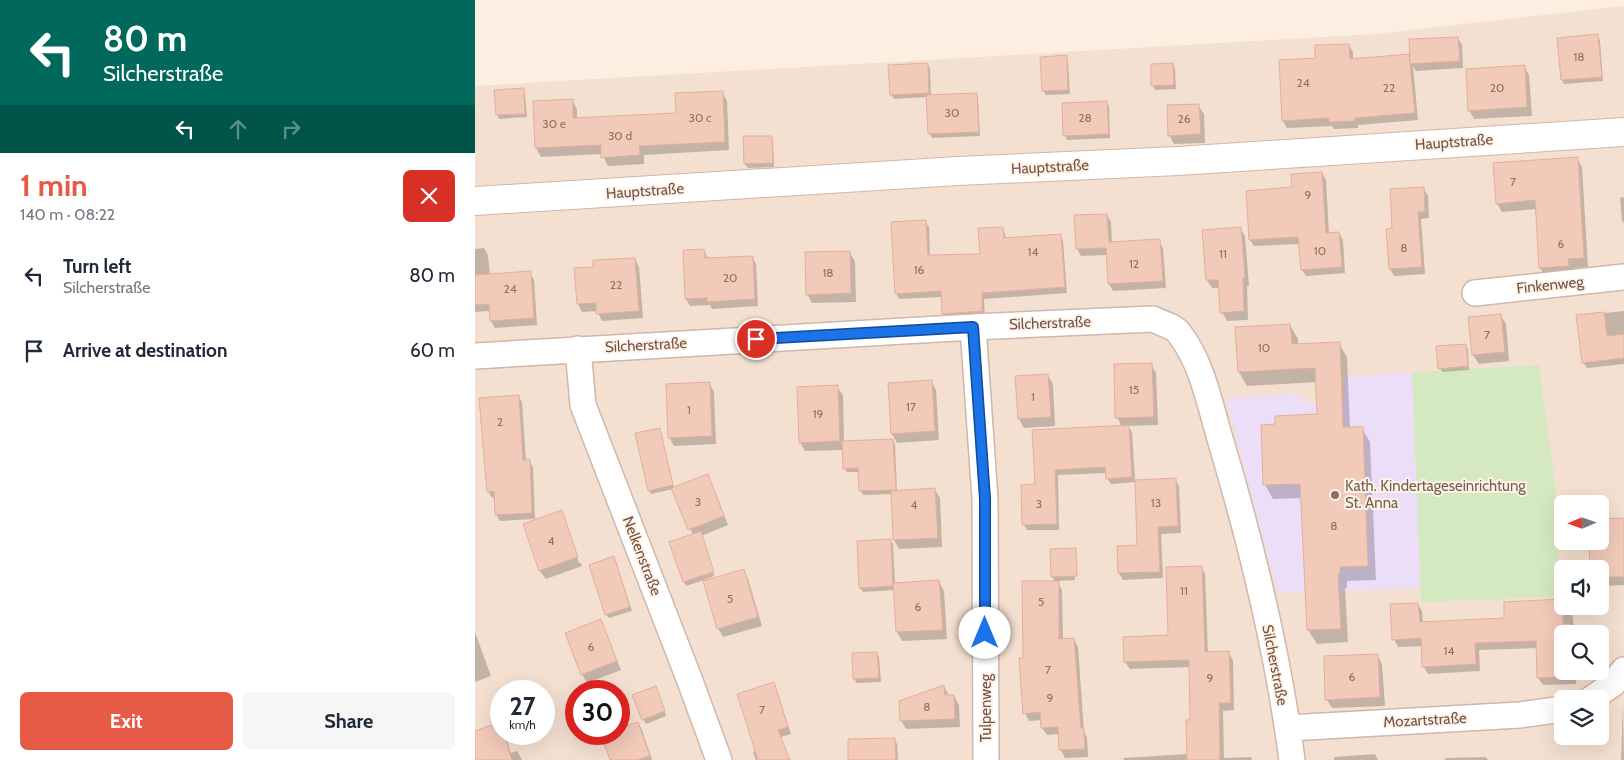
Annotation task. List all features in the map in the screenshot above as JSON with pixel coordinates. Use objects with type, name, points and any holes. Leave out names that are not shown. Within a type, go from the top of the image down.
[{"type":"street","name":"Hauptstraße","points":[[475,201],[958,171],[1178,161],[1624,132]]},
{"type":"street","name":"Finkenweg","points":[[1475,293],[1624,277]]},
{"type":"street","name":"Silcherstraße","points":[[475,356],[973,327],[1153,319],[1177,331],[1192,353],[1206,390],[1243,517],[1272,644],[1292,760]]},
{"type":"street","name":"Tulpenweg","points":[[973,327],[985,499],[986,760]]},
{"type":"street","name":"Nelkenstraße","points":[[578,349],[583,405],[691,681],[719,760]]},
{"type":"street","points":[[1604,690],[1613,684],[1624,670]]},
{"type":"street","name":"Mozartstraße","points":[[1288,728],[1521,715],[1554,710]]},
{"type":"shaded area","points":[[1624,6],[1624,760],[475,760],[475,86],[1375,34]]},
{"type":"shaded area","name":"Kath. Kindertageseinrichtung St. Anna","points":[[1412,372],[1421,588],[1278,592],[1226,398],[1300,394],[1306,402],[1344,400],[1345,377]]},
{"type":"green space","points":[[1539,365],[1557,495],[1554,495],[1554,550],[1558,550],[1559,560],[1554,560],[1554,597],[1421,602],[1412,372]]},
{"type":"building","points":[[1598,34],[1602,77],[1561,80],[1557,38]]},
{"type":"building","points":[[1458,37],[1460,61],[1410,64],[1409,39]]},
{"type":"building","points":[[1349,44],[1350,59],[1409,54],[1415,113],[1355,118],[1355,121],[1329,122],[1329,118],[1282,121],[1279,60],[1315,58],[1315,45]]},
{"type":"building","points":[[1067,55],[1068,90],[1042,91],[1040,57]]},
{"type":"building","points":[[928,63],[929,93],[890,95],[888,65]]},
{"type":"building","points":[[1173,63],[1174,85],[1151,86],[1151,64]]},
{"type":"building","points":[[1525,65],[1527,107],[1468,111],[1466,69]]},
{"type":"building","points":[[524,88],[525,114],[496,115],[494,90]]},
{"type":"building","points":[[723,91],[725,142],[639,146],[640,155],[601,158],[601,145],[535,148],[533,101],[573,99],[573,118],[676,113],[675,93]]},
{"type":"building","points":[[977,93],[979,132],[928,134],[926,95]]},
{"type":"building","points":[[1107,101],[1109,134],[1063,136],[1062,103]]},
{"type":"building","points":[[1199,104],[1201,134],[1168,136],[1167,105]]},
{"type":"building","points":[[743,136],[772,136],[773,163],[744,164]]},
{"type":"building","points":[[1578,157],[1584,258],[1568,259],[1569,266],[1539,268],[1535,200],[1496,204],[1493,163]]},
{"type":"building","points":[[1322,172],[1326,233],[1339,232],[1342,267],[1301,270],[1298,237],[1249,240],[1246,191],[1292,187],[1291,174]]},
{"type":"building","points":[[1424,187],[1425,212],[1418,212],[1422,267],[1389,269],[1386,229],[1392,228],[1390,189]]},
{"type":"building","points":[[1107,214],[1109,242],[1160,239],[1163,281],[1108,284],[1106,248],[1076,249],[1074,215]]},
{"type":"building","points":[[926,220],[928,255],[980,254],[978,228],[1003,227],[1004,238],[1061,234],[1065,287],[982,293],[982,311],[942,314],[941,291],[895,294],[891,222]]},
{"type":"building","points":[[1241,227],[1245,278],[1243,278],[1244,311],[1220,313],[1218,280],[1206,280],[1202,230]]},
{"type":"building","points":[[704,249],[705,258],[753,256],[755,299],[707,302],[707,298],[685,299],[683,250]]},
{"type":"building","points":[[850,251],[851,293],[806,295],[805,252]]},
{"type":"building","points":[[635,258],[639,311],[596,314],[596,303],[577,304],[574,268],[593,267],[593,260]]},
{"type":"building","points":[[531,271],[534,318],[490,321],[489,304],[475,305],[475,275]]},
{"type":"building","points":[[1604,312],[1607,336],[1624,334],[1624,358],[1582,363],[1576,315]]},
{"type":"building","points":[[1501,314],[1505,352],[1472,355],[1468,317]]},
{"type":"building","points":[[1290,324],[1292,344],[1340,342],[1343,427],[1363,427],[1368,566],[1340,567],[1340,574],[1338,574],[1341,629],[1307,630],[1300,484],[1263,485],[1261,425],[1275,424],[1275,416],[1317,414],[1315,368],[1238,372],[1235,327]]},
{"type":"building","points":[[1466,344],[1468,366],[1438,369],[1436,346]]},
{"type":"building","points":[[1152,363],[1154,417],[1115,418],[1114,364]]},
{"type":"building","points":[[1048,374],[1051,417],[1018,419],[1015,376]]},
{"type":"building","points":[[932,380],[935,431],[891,434],[888,383]]},
{"type":"building","points":[[710,382],[712,436],[668,438],[666,384]]},
{"type":"building","points":[[838,385],[840,441],[799,443],[797,387]]},
{"type":"building","points":[[519,395],[523,460],[530,459],[532,513],[495,515],[494,491],[487,492],[479,398]]},
{"type":"building","points":[[1129,425],[1132,477],[1106,479],[1105,467],[1055,470],[1057,524],[1022,525],[1021,485],[1035,484],[1032,430]]},
{"type":"building","points":[[660,428],[673,485],[648,491],[635,433]]},
{"type":"building","points":[[893,439],[896,490],[859,491],[858,468],[843,469],[842,441]]},
{"type":"building","points":[[708,474],[724,516],[688,530],[671,488]]},
{"type":"building","points":[[1176,478],[1178,526],[1158,527],[1160,572],[1118,573],[1117,546],[1137,545],[1135,480]]},
{"type":"building","points":[[935,488],[938,538],[893,540],[891,491]]},
{"type":"building","points":[[562,510],[578,557],[539,571],[523,524]]},
{"type":"building","points":[[1624,518],[1624,577],[1609,577],[1609,560],[1590,560],[1589,550],[1609,550],[1609,519]]},
{"type":"building","points":[[701,531],[714,572],[683,582],[669,542]]},
{"type":"building","points":[[891,539],[893,586],[859,588],[857,541]]},
{"type":"building","points":[[1076,548],[1077,576],[1051,577],[1050,549]]},
{"type":"building","points":[[614,556],[630,607],[605,615],[589,565]]},
{"type":"building","points":[[1202,566],[1205,652],[1229,651],[1231,703],[1219,703],[1220,760],[1187,760],[1186,720],[1190,720],[1189,660],[1124,662],[1123,637],[1168,635],[1166,567]]},
{"type":"building","points":[[744,569],[758,617],[717,629],[703,581]]},
{"type":"building","points":[[939,580],[943,630],[896,632],[893,583]]},
{"type":"building","points":[[1022,581],[1059,581],[1059,639],[1074,638],[1081,728],[1084,728],[1085,749],[1059,750],[1058,727],[1041,728],[1040,712],[1023,714],[1019,658],[1023,658]]},
{"type":"building","points":[[1554,599],[1554,615],[1563,615],[1563,624],[1570,623],[1570,625],[1554,625],[1554,678],[1537,678],[1536,641],[1475,643],[1476,664],[1422,667],[1421,638],[1392,640],[1390,604],[1418,603],[1420,622],[1504,618],[1504,602]]},
{"type":"building","points":[[601,619],[617,661],[581,675],[565,633]]},
{"type":"building","points":[[877,652],[879,678],[853,679],[852,653]]},
{"type":"building","points":[[1378,654],[1380,697],[1325,700],[1324,656]]},
{"type":"building","points":[[774,682],[788,727],[778,730],[790,760],[758,760],[737,694]]},
{"type":"building","points":[[944,685],[945,695],[954,695],[955,719],[900,721],[899,701]]},
{"type":"building","points":[[656,686],[665,711],[642,720],[632,695]]},
{"type":"building","points":[[638,722],[650,756],[637,760],[610,760],[605,745],[630,745],[630,725]]},
{"type":"building","points":[[490,726],[490,745],[507,745],[512,760],[475,760],[475,731]]},
{"type":"building","points":[[895,738],[896,760],[848,760],[848,739]]},
{"type":"place","name":"Kath. Kindertageseinrichtung St. Anna","points":[[1335,495]]},
{"type":"route","points":[[756,339],[973,327],[985,499],[985,633]]}]
